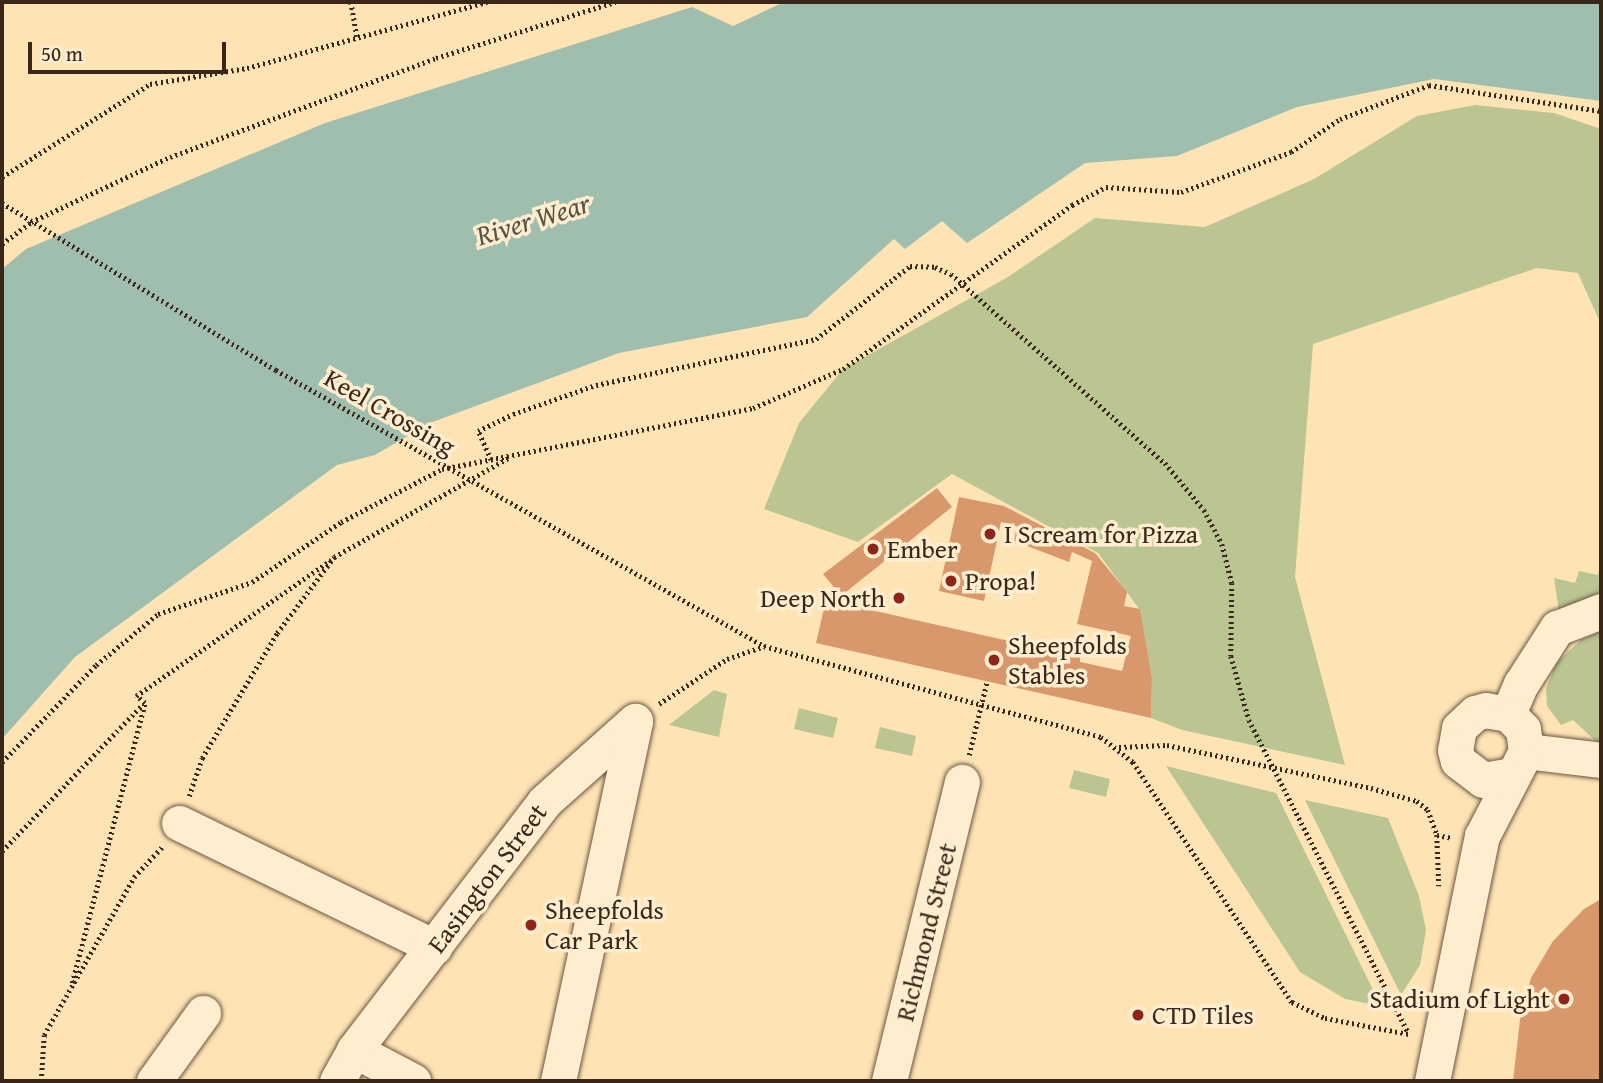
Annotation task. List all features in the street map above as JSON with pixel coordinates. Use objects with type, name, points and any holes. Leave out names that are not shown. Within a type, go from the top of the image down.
[{"type":"street","points":[[1508,714],[1521,684],[1557,628],[1601,611]]},
{"type":"street","points":[[1433,1081],[1425,1037],[1482,840],[1519,763],[1523,729],[1508,714],[1497,710],[1475,713],[1459,728],[1455,750],[1474,777],[1482,840]]},
{"type":"street","points":[[558,1081],[635,721]]},
{"type":"street","name":"Easington Street","points":[[337,1081],[354,1050],[544,802],[635,721]]},
{"type":"street","points":[[1474,777],[1493,781],[1519,763],[1601,760]]},
{"type":"street","name":"Richmond Street","points":[[889,1081],[962,782]]},
{"type":"street","points":[[179,823],[434,947]]},
{"type":"street","points":[[154,1081],[203,1013]]},
{"type":"street","points":[[354,1050],[413,1081]]},
{"type":"path","points":[[351,2],[357,36]]},
{"type":"path","points":[[2,177],[150,84],[247,68],[487,2]]},
{"type":"path","points":[[2,244],[31,222],[170,157],[436,58],[615,2]]},
{"type":"path","points":[[2,762],[96,665],[158,614],[252,582],[341,522],[442,469],[753,408],[843,369],[961,283],[1106,187],[1181,192],[1292,152],[1340,119],[1429,85],[1601,111]]},
{"type":"path","name":"Keel Crossing","points":[[2,203],[276,370],[764,646],[1101,737],[1119,747]]},
{"type":"path","points":[[491,460],[478,431],[513,414],[596,385],[816,339],[910,266],[934,267],[961,283],[1165,463],[1204,510],[1223,544],[1232,583],[1231,656],[1249,720],[1425,1037]]},
{"type":"path","points":[[145,703],[136,696],[334,557],[512,456]]},
{"type":"path","points":[[41,1081],[44,1035],[134,877],[179,823],[202,758],[276,633],[334,557]]},
{"type":"path","points":[[635,721],[727,659],[764,646]]},
{"type":"path","points":[[962,782],[987,681]]},
{"type":"path","points":[[2,850],[145,703]]},
{"type":"path","points":[[71,990],[145,703]]},
{"type":"path","points":[[1119,747],[1167,744],[1371,788],[1417,801],[1428,810],[1437,835],[1482,840]]},
{"type":"path","points":[[1119,747],[1133,762],[1292,1002],[1325,1018],[1425,1037]]},
{"type":"green space","points":[[1475,105],[1554,113],[1601,129],[1601,317],[1599,320],[1578,273],[1537,268],[1313,344],[1295,577],[1345,765],[1182,730],[1151,718],[1152,678],[1140,610],[1098,553],[952,474],[858,542],[764,509],[799,423],[843,369],[1008,277],[1095,218],[1205,227],[1314,179],[1417,116]]},
{"type":"green space","points":[[1601,562],[1601,598],[1560,618],[1554,578],[1575,583],[1579,571],[1598,575]]},
{"type":"green space","points":[[1601,631],[1601,746],[1573,720],[1561,725],[1547,706],[1546,689],[1556,663],[1581,640]]},
{"type":"green space","points":[[714,690],[727,694],[719,737],[669,725]]},
{"type":"green space","points":[[799,708],[838,718],[833,738],[794,729]]},
{"type":"green space","points":[[880,727],[916,736],[912,756],[875,748]]},
{"type":"green space","points":[[1166,766],[1276,793],[1381,1006],[1345,999],[1300,972]]},
{"type":"green space","points":[[1074,770],[1110,779],[1106,797],[1069,788]]},
{"type":"green space","points":[[1305,800],[1388,818],[1419,896],[1426,930],[1420,965],[1401,995]]},
{"type":"water","name":"River Wear","points":[[784,2],[1601,2],[1601,101],[1434,79],[1297,107],[1177,156],[1085,163],[967,243],[942,221],[905,249],[894,239],[807,317],[619,353],[430,423],[375,455],[337,465],[75,657],[2,739],[2,269],[26,249],[325,123],[692,7],[733,26]]},
{"type":"building","points":[[937,488],[952,507],[841,596],[823,574]]},
{"type":"building","points":[[959,497],[1004,506],[1095,553],[1127,592],[1124,606],[1140,609],[1152,678],[1151,718],[816,643],[826,600],[1080,657],[1080,662],[1122,671],[1131,636],[1077,624],[1092,561],[1072,552],[1069,562],[1014,541],[1017,526],[1001,522],[984,601],[939,591]]},
{"type":"building","name":"Stadium of Light","points":[[1601,899],[1601,1081],[1513,1081],[1520,1020],[1531,978],[1553,941],[1584,909]]},
{"type":"place","name":"I Scream for Pizza","points":[[990,534]]},
{"type":"place","name":"Ember","points":[[873,549]]},
{"type":"place","name":"Propa!","points":[[951,581]]},
{"type":"place","name":"Deep North","points":[[899,598]]},
{"type":"place","name":"Sheepfolds Stables","points":[[994,660]]},
{"type":"place","name":"Sheepfolds Car Park","points":[[531,925]]},
{"type":"place","name":"Stadium of Light","points":[[1564,999]]},
{"type":"place","name":"CTD Tiles","points":[[1138,1015]]}]
